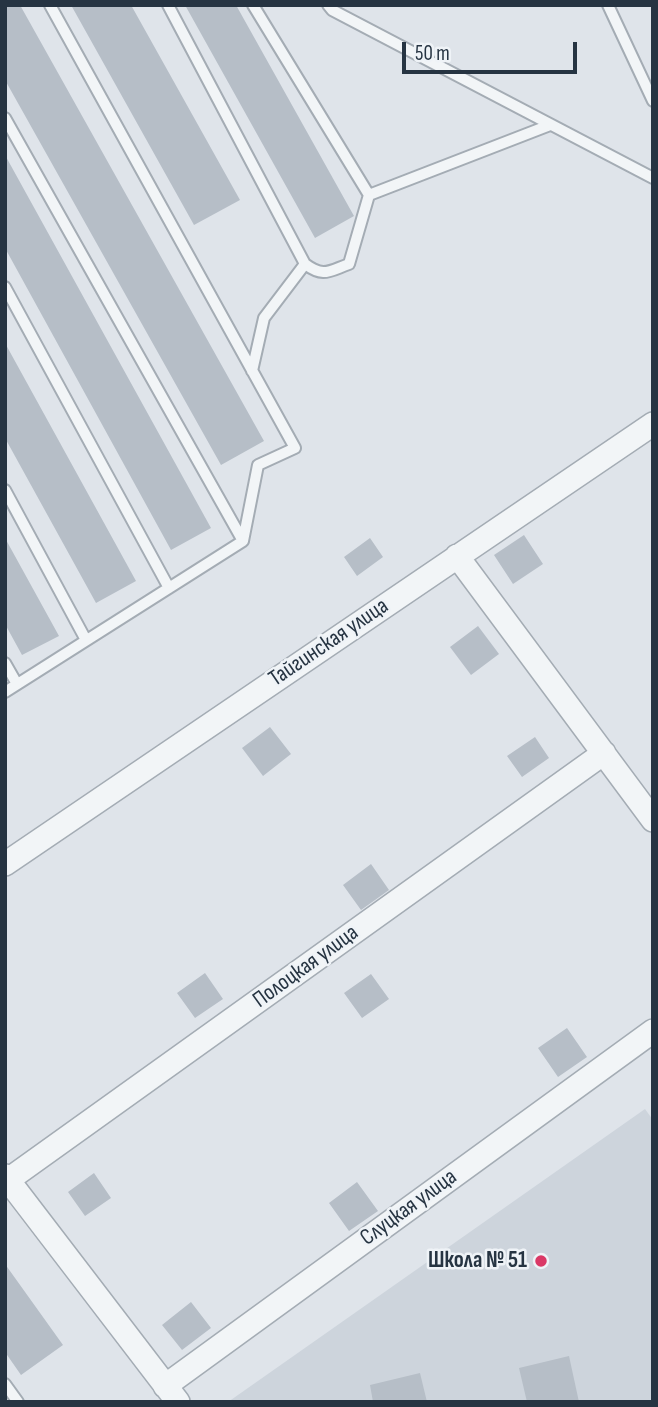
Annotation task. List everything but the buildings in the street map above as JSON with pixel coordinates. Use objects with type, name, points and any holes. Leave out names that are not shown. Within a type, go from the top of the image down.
[{"type":"street","name":"Тайгинская улица","points":[[5,864],[653,424]]},
{"type":"street","points":[[457,556],[653,820]]},
{"type":"street","name":"Полоцкая улица","points":[[7,1178],[604,753]]},
{"type":"street","name":"Слуцкая улица","points":[[172,1394],[653,1031]]},
{"type":"street","points":[[7,1178],[172,1394]]},
{"type":"lane","points":[[5,692],[243,541],[258,465],[295,448],[50,5]]},
{"type":"lane","points":[[168,5],[305,264],[316,272],[325,273],[349,264],[369,195],[253,5]]},
{"type":"lane","points":[[328,5],[332,10],[653,178]]},
{"type":"lane","points":[[608,5],[653,100]]},
{"type":"lane","points":[[5,118],[243,541]]},
{"type":"lane","points":[[369,195],[550,125]]},
{"type":"lane","points":[[252,370],[264,318],[305,264]]},
{"type":"lane","points":[[5,287],[169,588]]},
{"type":"lane","points":[[5,490],[86,640]]},
{"type":"lane","points":[[5,663],[17,684]]},
{"type":"lane","points":[[5,1384],[18,1402]]},
{"type":"shaded area","name":"Школа № 51","points":[[645,1109],[653,1120],[653,1402],[228,1402]]},
{"type":"place","name":"Школа № 51","points":[[541,1261]]}]
